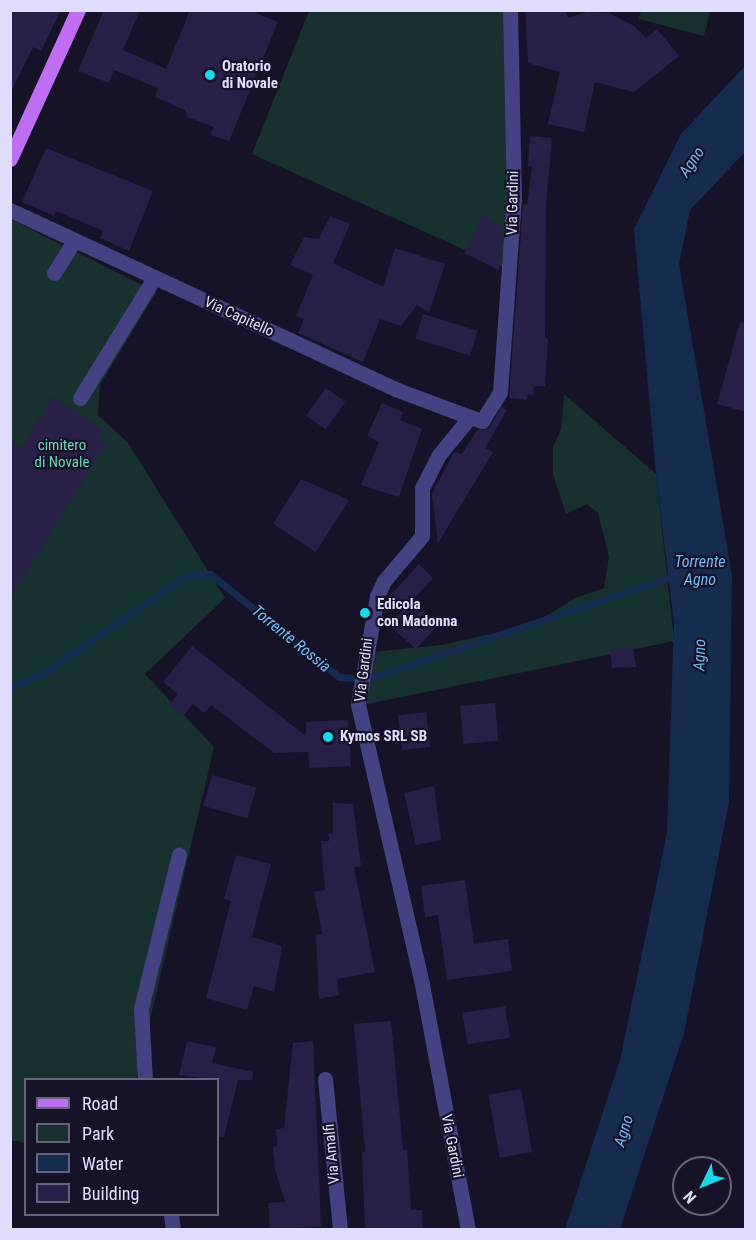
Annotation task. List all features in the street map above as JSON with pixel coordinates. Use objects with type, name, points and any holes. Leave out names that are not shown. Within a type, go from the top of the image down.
[{"type":"main road","points":[[10,159],[78,10]]},
{"type":"street","name":"Via Gardini","points":[[468,1230],[422,984],[358,704],[364,658],[384,580],[422,536],[422,488],[438,456],[470,417],[482,421],[500,392],[514,199],[510,10]]},
{"type":"street","name":"Via Capitello","points":[[10,210],[395,388],[470,417]]},
{"type":"street","points":[[54,273],[74,241]]},
{"type":"street","points":[[80,398],[154,278]]},
{"type":"street","points":[[145,1078],[141,1008],[179,855]]},
{"type":"street","name":"Via Amalfi","points":[[326,1078],[339,1230]]},
{"type":"green space","points":[[641,10],[710,11],[704,36],[639,19]]},
{"type":"green space","points":[[309,11],[511,11],[505,268],[252,154]]},
{"type":"green space","name":"cimitero di Novale","points":[[10,219],[156,292],[100,385],[98,415],[128,443],[225,598],[145,674],[214,747],[136,1078],[24,1078],[24,1143],[10,1140]]},
{"type":"green space","points":[[564,394],[656,474],[674,641],[358,706],[363,653],[441,645],[532,625],[575,598],[604,588],[609,557],[598,513],[587,504],[566,514],[553,474],[553,447],[561,429]]},
{"type":"water","name":"Torrente Agno","points":[[745,66],[745,152],[690,210],[679,264],[732,576],[729,802],[684,1033],[620,1229],[565,1229],[620,1060],[667,833],[674,623],[656,474],[634,229],[681,134]]},
{"type":"building","points":[[10,10],[61,10],[41,51],[33,47],[10,94]]},
{"type":"building","points":[[104,10],[140,10],[123,50],[166,69],[190,10],[249,10],[278,22],[229,141],[210,135],[214,127],[187,117],[185,110],[155,97],[158,88],[114,70],[109,83],[78,71]]},
{"type":"building","points":[[525,10],[565,10],[568,18],[587,12],[609,13],[634,26],[646,38],[657,29],[679,56],[634,92],[595,82],[584,132],[548,124],[560,72],[528,63]]},
{"type":"building","points":[[530,136],[552,138],[546,206],[545,338],[548,339],[545,386],[534,386],[533,395],[528,394],[527,400],[509,398],[523,204],[527,205],[532,167],[528,166]]},
{"type":"building","points":[[46,148],[153,191],[129,251],[100,238],[103,231],[56,211],[54,216],[22,202]]},
{"type":"building","points":[[484,215],[502,228],[499,270],[464,253]]},
{"type":"building","points":[[330,216],[350,224],[333,263],[383,287],[395,248],[445,264],[429,313],[417,305],[401,326],[380,319],[363,362],[298,333],[304,319],[296,316],[313,275],[290,265],[304,237],[319,239]]},
{"type":"building","points":[[423,314],[478,331],[470,356],[415,339]]},
{"type":"building","points":[[740,322],[746,323],[746,412],[717,404]]},
{"type":"building","points":[[326,388],[345,402],[325,430],[306,416]]},
{"type":"building","points":[[53,397],[103,430],[98,438],[106,444],[10,598],[10,441],[21,448]]},
{"type":"building","points":[[382,403],[403,412],[400,420],[422,429],[399,497],[361,485],[379,442],[367,436]]},
{"type":"building","points":[[502,407],[507,410],[485,448],[493,452],[438,543],[432,494],[454,452],[462,454],[477,430],[488,429]]},
{"type":"building","points":[[301,479],[349,500],[316,552],[273,524]]},
{"type":"building","points":[[419,564],[433,578],[413,600],[439,624],[416,649],[389,625],[402,611],[388,598]]},
{"type":"building","points":[[192,646],[306,736],[306,722],[348,720],[351,766],[309,768],[308,752],[274,753],[211,705],[204,713],[193,704],[183,716],[169,705],[178,694],[163,682]]},
{"type":"building","points":[[633,647],[636,667],[612,668],[610,651]]},
{"type":"building","points":[[495,703],[498,741],[463,744],[460,706]]},
{"type":"building","points":[[426,712],[430,747],[402,750],[398,715]]},
{"type":"building","points":[[212,775],[256,788],[247,818],[203,806]]},
{"type":"building","points":[[434,786],[441,840],[416,845],[404,793]]},
{"type":"building","points":[[333,803],[353,804],[361,866],[354,867],[375,972],[337,979],[339,995],[319,999],[316,936],[322,934],[314,892],[325,890],[321,841],[329,841],[328,834],[333,833]]},
{"type":"building","points":[[236,855],[271,864],[252,937],[282,946],[274,992],[254,986],[247,1010],[206,998],[231,901],[224,899]]},
{"type":"building","points":[[465,880],[474,944],[508,939],[512,971],[447,980],[438,915],[425,917],[421,886]]},
{"type":"building","points":[[505,1006],[510,1038],[468,1044],[463,1013]]},
{"type":"building","points":[[391,1021],[403,1150],[407,1150],[411,1210],[422,1210],[423,1230],[365,1230],[362,1152],[365,1152],[354,1024]]},
{"type":"building","points":[[187,1041],[216,1047],[212,1063],[253,1072],[252,1080],[238,1080],[224,1137],[219,1136],[219,1078],[179,1075]]},
{"type":"building","points":[[313,1041],[321,1226],[270,1230],[268,1203],[285,1202],[275,1169],[273,1147],[277,1146],[276,1129],[284,1128],[293,1043]]},
{"type":"building","points":[[521,1089],[532,1152],[500,1158],[489,1095]]},
{"type":"waterway","name":"Torrente Rossia","points":[[10,688],[44,673],[184,577],[210,574],[339,677],[368,679],[677,575]]},
{"type":"place","name":"Oratorio di Novale","points":[[210,75]]},
{"type":"place","name":"Edicola con Madonna","points":[[365,613]]},
{"type":"place","name":"Kymos SRL SB","points":[[328,737]]},
{"type":"water label","name":"Agno","points":[[692,162]]},
{"type":"water label","name":"Agno","points":[[700,655]]},
{"type":"water label","name":"Agno","points":[[624,1131]]}]
